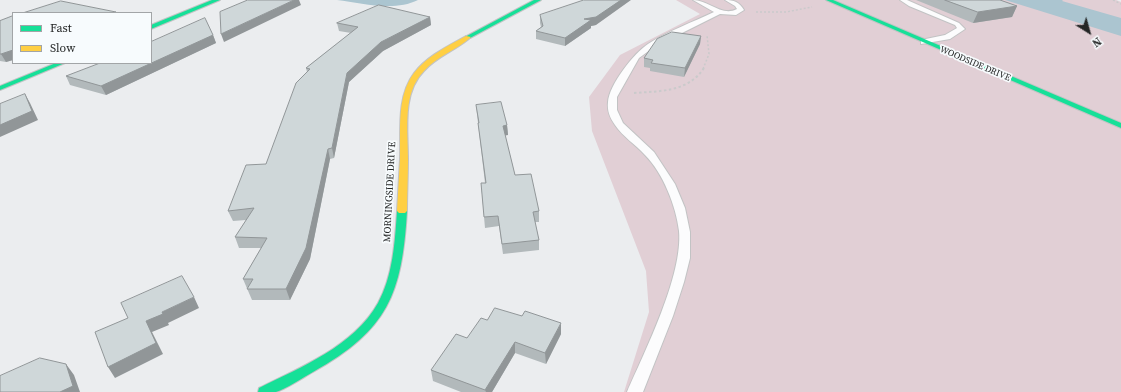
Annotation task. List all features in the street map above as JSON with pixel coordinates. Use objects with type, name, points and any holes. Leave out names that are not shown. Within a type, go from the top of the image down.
[{"type":"street","points":[[152,27],[217,0]]},
{"type":"street","name":"MORNINGSIDE DRIVE","points":[[264,392],[324,358],[362,332],[385,302],[390,287],[398,247],[406,107],[413,79],[422,68],[443,53],[538,0]]},
{"type":"street","name":"WOODSIDE DRIVE","points":[[830,0],[1121,126]]},
{"type":"street","points":[[0,88],[60,64]]},
{"type":"lane","points":[[696,0],[719,12],[731,13],[742,10],[738,5],[728,0]]},
{"type":"lane","points":[[903,0],[911,5],[957,24],[960,29],[947,37],[924,42]]},
{"type":"lane","points":[[635,392],[657,341],[678,280],[685,243],[680,211],[672,190],[650,155],[617,122],[612,103],[614,94],[636,57],[641,52],[651,45],[719,12]]},
{"type":"path","points":[[1113,0],[1121,4]]},
{"type":"path","points":[[753,13],[760,11],[775,13],[786,12],[817,6]]},
{"type":"path","points":[[614,94],[660,91],[687,86],[697,78],[709,57],[708,33],[710,31]]},
{"type":"shaded area","points":[[676,0],[1116,0],[1121,2],[1121,392],[624,392],[649,312],[646,271],[592,131],[589,97],[620,55],[700,14]]},
{"type":"water","points":[[337,0],[418,0],[409,4],[378,6]]},
{"type":"water","points":[[1005,0],[1063,0],[1062,1],[1121,18],[1121,36]]},
{"type":"building","points":[[248,0],[294,0],[221,34],[220,12]]},
{"type":"building","points":[[584,0],[621,0],[596,17],[584,19],[591,20],[565,38],[536,31],[543,26],[540,15]]},
{"type":"building","points":[[945,0],[1000,0],[1017,6],[978,12]]},
{"type":"building","points":[[61,1],[116,12],[26,12]]},
{"type":"building","points":[[379,5],[430,17],[381,42],[347,73],[332,148],[328,149],[306,248],[286,289],[247,289],[253,279],[243,279],[267,238],[235,237],[254,208],[228,211],[246,165],[266,164],[296,83],[310,69],[306,68],[358,27],[337,23]]},
{"type":"building","points":[[12,16],[12,50],[0,54],[0,21]]},
{"type":"building","points":[[205,18],[213,35],[152,63],[152,42]]},
{"type":"building","points":[[672,32],[701,36],[685,68],[651,63],[653,60],[644,58],[657,39]]},
{"type":"building","points":[[97,64],[149,64],[101,86],[66,76]]},
{"type":"building","points":[[25,94],[32,111],[0,125],[0,104]]},
{"type":"building","points":[[501,102],[507,125],[503,126],[515,175],[531,174],[539,211],[533,212],[539,240],[502,244],[498,216],[484,217],[481,183],[486,183],[476,105]]},
{"type":"building","points":[[182,276],[194,297],[162,312],[163,314],[146,321],[156,343],[108,367],[95,332],[128,318],[121,303]]},
{"type":"building","points":[[495,308],[522,316],[525,311],[561,323],[545,353],[515,342],[485,390],[431,370],[456,334],[467,338],[481,318],[487,320]]},
{"type":"building","points":[[40,358],[66,364],[73,386],[60,392],[0,392],[0,376]]},
{"type":"traffic: fast","points":[[152,27],[217,0]]},
{"type":"traffic: fast","points":[[468,37],[538,0]]},
{"type":"traffic: fast","points":[[829,0],[1121,126]]},
{"type":"traffic: fast","points":[[0,88],[60,64]]},
{"type":"traffic: fast","points":[[264,392],[331,356],[361,332],[374,319],[383,304],[392,282],[399,246],[402,211]]},
{"type":"traffic: slow","points":[[402,211],[404,116],[409,88],[417,73],[423,67],[468,37]]}]
